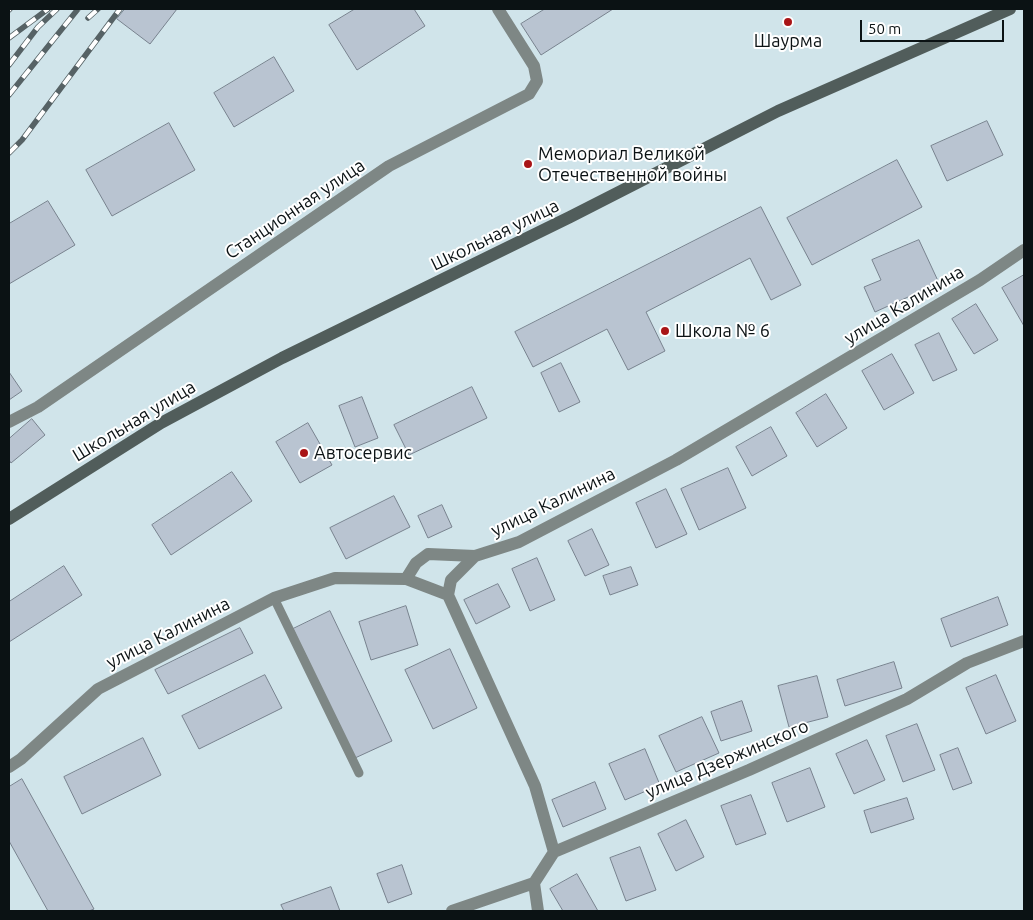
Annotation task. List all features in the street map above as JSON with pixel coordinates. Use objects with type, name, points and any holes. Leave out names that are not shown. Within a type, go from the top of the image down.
[{"type":"main road","name":"Школьная улица","points":[[9,518],[161,422],[282,358],[570,217],[778,111],[1010,9]]},
{"type":"street","name":"Станционная улица","points":[[9,422],[38,406],[390,166],[529,94],[537,82],[534,66],[498,9]]},
{"type":"street","name":"улица Калинина","points":[[9,767],[21,759],[98,690],[274,598],[335,578],[406,579],[416,563],[428,554],[475,556],[519,542],[676,460],[980,280],[1024,250]]},
{"type":"street","points":[[452,911],[534,883],[554,852],[535,786],[448,595],[451,580],[475,556]]},
{"type":"street","points":[[406,579],[448,595]]},
{"type":"street","name":"улица Дзержинского","points":[[554,852],[749,770],[890,707],[907,699],[966,663],[1024,641]]},
{"type":"street","points":[[534,883],[538,911]]},
{"type":"lane","points":[[274,598],[359,773]]},
{"type":"building","points":[[125,9],[177,9],[150,44],[117,19]]},
{"type":"building","points":[[355,9],[414,9],[425,26],[357,70],[329,25]]},
{"type":"building","points":[[545,9],[613,9],[541,55],[521,24]]},
{"type":"building","points":[[274,57],[294,91],[234,127],[214,93]]},
{"type":"building","points":[[987,121],[1003,155],[947,181],[931,146]]},
{"type":"building","points":[[169,123],[195,170],[112,216],[86,170]]},
{"type":"building","points":[[897,160],[922,207],[812,265],[787,218]]},
{"type":"building","points":[[48,201],[75,245],[9,284],[9,224]]},
{"type":"building","points":[[761,207],[801,285],[771,300],[750,258],[646,312],[665,351],[628,370],[607,329],[533,367],[515,332]]},
{"type":"building","points":[[919,240],[939,283],[875,312],[864,287],[881,280],[872,260]]},
{"type":"building","points":[[1024,275],[1024,326],[1002,288]]},
{"type":"building","points":[[976,304],[998,340],[974,354],[952,319]]},
{"type":"building","points":[[939,333],[957,370],[933,381],[915,345]]},
{"type":"building","points":[[892,354],[914,393],[884,410],[862,371]]},
{"type":"building","points":[[561,363],[580,402],[559,412],[541,373]]},
{"type":"building","points":[[9,372],[22,391],[9,400]]},
{"type":"building","points":[[472,387],[487,418],[409,455],[394,425]]},
{"type":"building","points":[[826,394],[847,428],[817,447],[796,413]]},
{"type":"building","points":[[362,397],[378,438],[355,447],[339,406]]},
{"type":"building","points":[[32,419],[45,435],[11,463],[9,460],[9,439]]},
{"type":"building","name":"Автосервис","points":[[308,423],[332,465],[300,483],[276,442]]},
{"type":"building","points":[[771,427],[787,456],[752,476],[736,447]]},
{"type":"building","points":[[728,468],[746,508],[699,530],[681,489]]},
{"type":"building","points":[[232,472],[252,501],[171,555],[152,525]]},
{"type":"building","points":[[666,489],[687,534],[656,548],[636,503]]},
{"type":"building","points":[[394,496],[410,527],[346,559],[330,528]]},
{"type":"building","points":[[442,505],[452,527],[428,538],[418,516]]},
{"type":"building","points":[[592,529],[609,565],[585,576],[568,541]]},
{"type":"building","points":[[537,558],[555,600],[530,611],[512,569]]},
{"type":"building","points":[[64,566],[82,595],[9,642],[9,602]]},
{"type":"building","points":[[631,567],[638,585],[610,595],[603,576]]},
{"type":"building","points":[[498,584],[510,607],[476,624],[464,600]]},
{"type":"building","points":[[998,597],[1008,625],[951,647],[941,619]]},
{"type":"building","points":[[406,606],[418,645],[371,660],[359,622]]},
{"type":"building","points":[[330,611],[392,741],[355,758],[293,629]]},
{"type":"building","points":[[240,628],[253,653],[168,694],[155,670]]},
{"type":"building","points":[[450,649],[477,708],[433,729],[405,670]]},
{"type":"building","points":[[894,662],[902,688],[845,706],[837,680]]},
{"type":"building","points":[[265,675],[282,708],[199,749],[182,716]]},
{"type":"building","points":[[996,675],[1016,721],[986,734],[966,688]]},
{"type":"building","points":[[817,676],[828,717],[789,727],[778,686]]},
{"type":"building","points":[[742,701],[752,731],[721,741],[711,712]]},
{"type":"building","points":[[702,717],[719,753],[676,772],[659,736]]},
{"type":"building","points":[[917,724],[935,770],[903,782],[886,736]]},
{"type":"building","points":[[143,738],[161,775],[82,814],[64,777]]},
{"type":"building","points":[[867,740],[885,780],[854,794],[836,754]]},
{"type":"building","points":[[958,748],[972,783],[953,790],[940,755]]},
{"type":"building","points":[[645,749],[660,785],[625,800],[609,764]]},
{"type":"building","points":[[810,768],[825,807],[787,822],[772,783]]},
{"type":"building","points":[[22,779],[94,909],[89,911],[48,911],[9,841],[9,787]]},
{"type":"building","points":[[595,782],[606,809],[563,827],[552,800]]},
{"type":"building","points":[[751,795],[766,834],[736,845],[721,806]]},
{"type":"building","points":[[907,798],[914,819],[871,833],[864,811]]},
{"type":"building","points":[[686,820],[704,857],[676,871],[658,834]]},
{"type":"building","points":[[640,847],[656,890],[626,901],[610,858]]},
{"type":"building","points":[[402,865],[412,894],[388,903],[377,874]]},
{"type":"building","points":[[577,874],[598,911],[563,911],[550,889]]},
{"type":"building","points":[[331,887],[340,911],[284,911],[281,905]]},
{"type":"railway","points":[[9,38],[48,9]]},
{"type":"railway","points":[[9,65],[38,27],[57,9]]},
{"type":"railway","points":[[9,95],[78,9]]},
{"type":"railway","points":[[88,18],[98,9]]},
{"type":"railway","points":[[9,153],[22,140],[120,9]]},
{"type":"place","name":"Шаурма","points":[[788,22]]},
{"type":"place","name":"Мемориал Великой Отечественной войны","points":[[528,164]]},
{"type":"place","name":"Школа № 6","points":[[665,331]]},
{"type":"place","name":"Автосервис","points":[[304,453]]}]
